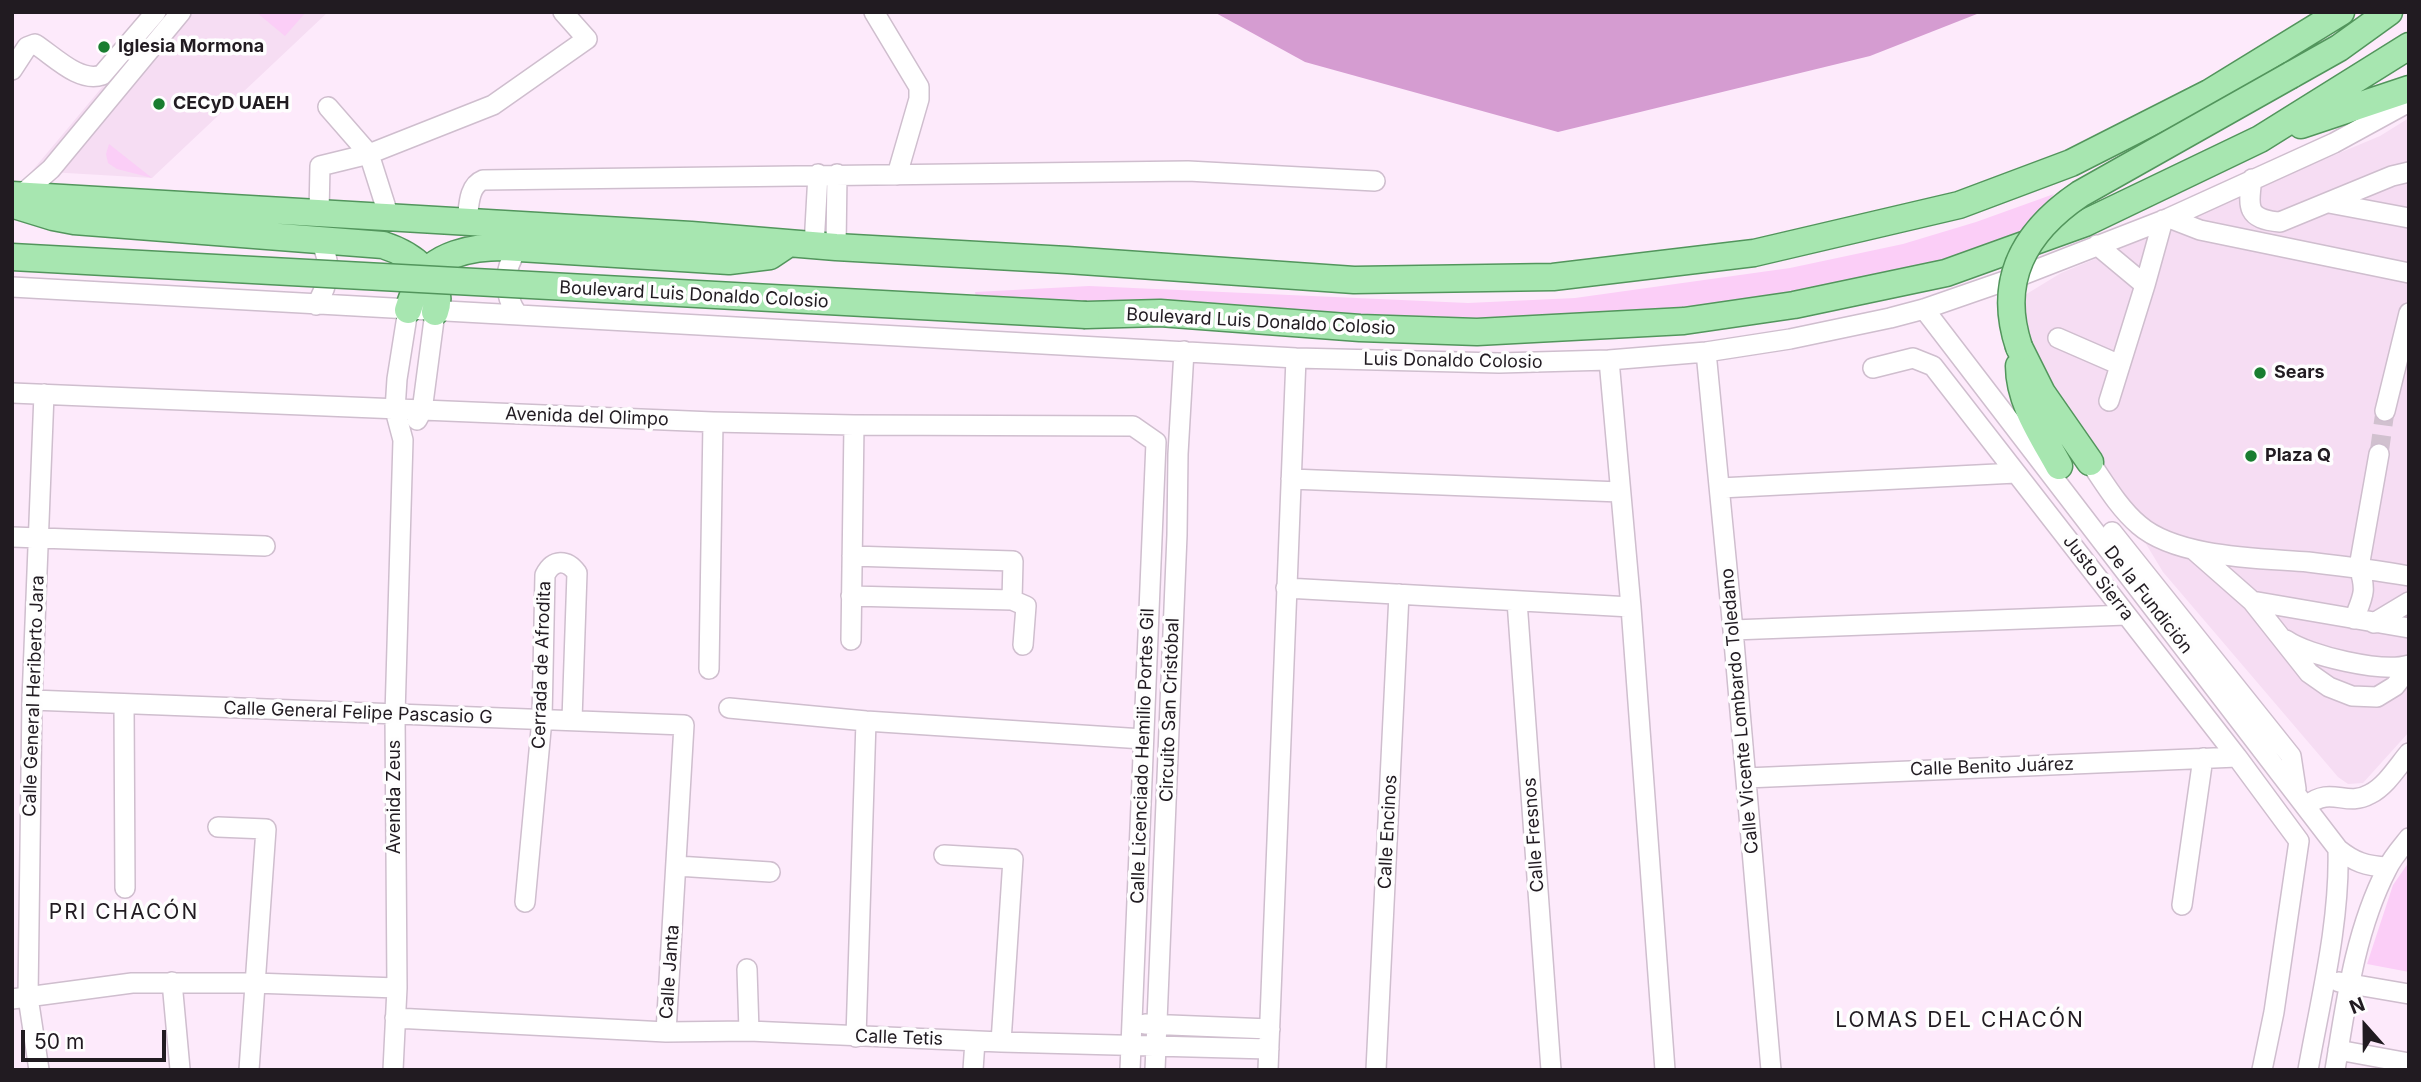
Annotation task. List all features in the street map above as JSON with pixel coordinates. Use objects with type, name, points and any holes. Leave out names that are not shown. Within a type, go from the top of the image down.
[{"type":"main road","points":[[15,198],[691,234],[813,246],[1354,280],[1553,277],[1754,253],[1959,205],[2071,163],[2209,93],[2341,12]]},
{"type":"main road","points":[[2091,462],[2042,393],[2019,347],[2010,312],[2010,290],[2020,260],[2046,221],[2060,207],[2339,48],[2389,12]]},
{"type":"main road","name":"Boulevard Luis Donaldo Colosio","points":[[12,257],[1086,315],[1160,313],[1360,328],[1477,332],[1684,321],[1794,305],[1945,273],[2038,241],[2085,223],[2260,139],[2409,46]]},
{"type":"main road","points":[[2260,139],[2409,89]]},
{"type":"main road","points":[[15,198],[53,217],[74,220],[373,244],[394,249],[412,258],[426,273],[438,294],[435,312]]},
{"type":"main road","points":[[408,310],[419,282],[439,263],[461,253],[491,247],[729,261],[770,256],[813,246]]},
{"type":"main road","points":[[2019,347],[2019,384],[2059,466]]},
{"type":"street","points":[[12,70],[27,47],[35,44],[83,76],[92,78],[102,75],[156,12]]},
{"type":"street","points":[[15,198],[51,169],[181,12]]},
{"type":"street","points":[[319,213],[320,166],[369,154],[493,105],[587,39],[563,12]]},
{"type":"street","points":[[874,12],[919,87],[919,99],[897,175]]},
{"type":"street","name":"Luis Donaldo Colosio","points":[[12,287],[1296,358],[1499,363],[1609,360],[1706,352],[1790,339],[1924,309],[2025,274],[2166,219],[2334,143],[2409,102]]},
{"type":"street","points":[[328,107],[369,154],[389,217]]},
{"type":"street","points":[[467,221],[472,191],[477,183],[483,180],[1188,171],[1375,181]]},
{"type":"street","points":[[2252,178],[2249,202],[2251,210],[2256,217],[2265,221],[2280,222],[2392,176],[2409,172]]},
{"type":"street","points":[[813,246],[828,174]]},
{"type":"street","points":[[2329,203],[2409,218]]},
{"type":"street","points":[[2109,401],[2166,219],[2200,230],[2409,273]]},
{"type":"street","points":[[316,305],[329,273],[326,250],[320,240]]},
{"type":"street","points":[[2097,245],[2144,285]]},
{"type":"street","points":[[518,248],[507,268],[505,280],[508,299],[518,316]]},
{"type":"street","name":"De la Fundición","points":[[1924,309],[2338,849],[2352,860],[2369,866],[2387,867]]},
{"type":"street","name":"Avenida Zeus","points":[[393,1070],[397,988],[395,715],[403,440],[395,410],[408,310]]},
{"type":"street","points":[[403,440],[422,411],[435,312]]},
{"type":"street","points":[[2385,411],[2409,313]]},
{"type":"street","points":[[2059,338],[2120,365]]},
{"type":"street","name":"Circuito San Cristóbal","points":[[1155,1070],[1184,351]]},
{"type":"street","name":"Calle Vicente Lombardo Toledano","points":[[1706,352],[1771,1070]]},
{"type":"street","points":[[1268,1070],[1296,358]]},
{"type":"street","name":"Justo Sierra","points":[[1872,368],[1913,358],[1933,366],[2237,757],[2299,841],[2274,1012],[2262,1070]]},
{"type":"street","points":[[1609,360],[1631,607],[1665,1070]]},
{"type":"street","name":"Avenida del Olimpo","points":[[12,393],[713,422],[1133,426],[1156,442]]},
{"type":"street","name":"Calle General Heriberto Jara","points":[[39,1070],[20,998],[44,394]]},
{"type":"street","points":[[709,669],[713,422]]},
{"type":"street","points":[[851,640],[854,425]]},
{"type":"street","name":"Calle Licenciado Hemilio Portes Gil","points":[[1130,1070],[1156,442]]},
{"type":"street","points":[[2354,619],[2365,585],[2359,568],[2379,454]]},
{"type":"street","points":[[2091,462],[2115,498],[2140,526],[2164,541],[2194,550],[2409,576]]},
{"type":"street","points":[[2059,466],[2291,756],[2301,799],[2325,795],[2358,799],[2371,794],[2409,753]]},
{"type":"street","points":[[1720,488],[2016,473]]},
{"type":"street","points":[[1291,479],[1620,492]]},
{"type":"street","points":[[12,537],[265,546]]},
{"type":"street","points":[[2194,550],[2252,601],[2309,673],[2329,687],[2352,696],[2377,697],[2395,686],[2409,666]]},
{"type":"street","points":[[852,556],[1013,561],[1023,645]]},
{"type":"street","name":"Cerrada de Afrodita","points":[[525,902],[542,719],[545,575],[549,567],[565,562],[577,573],[572,720]]},
{"type":"street","points":[[1286,588],[1631,607]]},
{"type":"street","name":"Calle Encinos","points":[[1376,1070],[1399,594]]},
{"type":"street","points":[[851,596],[1019,603]]},
{"type":"street","name":"Calle Fresnos","points":[[1517,601],[1551,1070]]},
{"type":"street","points":[[2252,601],[2409,628]]},
{"type":"street","points":[[2374,623],[2409,602]]},
{"type":"street","points":[[1733,630],[2126,615]]},
{"type":"street","points":[[2279,635],[2296,647],[2320,656],[2384,667],[2409,666]]},
{"type":"street","name":"Calle General Felipe Pascasio G","points":[[32,700],[684,725]]},
{"type":"street","points":[[124,704],[125,888]]},
{"type":"street","points":[[729,708],[866,721],[1143,739]]},
{"type":"street","points":[[856,1037],[866,721]]},
{"type":"street","name":"Calle Janta","points":[[395,1018],[666,1032],[684,725]]},
{"type":"street","name":"Calle Benito Juárez","points":[[1746,778],[2237,757]]},
{"type":"street","points":[[2182,905],[2203,758]]},
{"type":"street","points":[[218,828],[266,830],[249,1070]]},
{"type":"street","points":[[2335,1070],[2350,984],[2369,910],[2387,867],[2409,838]]},
{"type":"street","points":[[2308,1070],[2339,882],[2338,849]]},
{"type":"street","points":[[944,855],[1013,859],[1001,1042]]},
{"type":"street","points":[[677,866],[770,872]]},
{"type":"street","points":[[747,970],[748,1031]]},
{"type":"street","points":[[2325,979],[2409,994]]},
{"type":"street","points":[[173,982],[180,1069]]},
{"type":"street","points":[[20,998],[132,983],[254,983],[397,988]]},
{"type":"street","points":[[1132,1024],[1270,1029]]},
{"type":"street","name":"Calle Tetis","points":[[666,1032],[748,1031],[856,1037],[1269,1049]]},
{"type":"street","points":[[973,1070],[975,1041]]},
{"type":"street","points":[[2338,1050],[2409,1063]]},
{"type":"shaded area","name":"CECyD UAEH","points":[[165,12],[328,12],[152,178],[32,171]]},
{"type":"shaded area","points":[[256,12],[306,12],[285,36]]},
{"type":"shaded area","points":[[1214,12],[1982,12],[1870,56],[1558,132],[1305,62]]},
{"type":"shaded area","name":"Plaza Q","points":[[2409,118],[2409,732],[2363,783],[2348,784],[2338,777],[2163,572],[2023,341],[2020,298],[2061,273],[2165,230],[2181,219],[2380,136]]},
{"type":"shaded area","points":[[109,144],[152,178],[117,169],[108,163],[106,154]]},
{"type":"shaded area","points":[[2054,194],[2019,233],[1921,267],[1794,294],[1673,314],[1468,322],[976,297],[975,292],[1089,286],[1468,303],[1575,298],[1790,268],[1903,244]]},
{"type":"shaded area","points":[[2409,862],[2409,972],[2367,964],[2393,885]]},
{"type":"tunnel","points":[[2379,454],[2385,411]]},
{"type":"place","name":"Iglesia Mormona","points":[[104,47]]},
{"type":"place","name":"CECyD UAEH","points":[[159,104]]},
{"type":"place","name":"Sears","points":[[2260,373]]},
{"type":"place","name":"Plaza Q","points":[[2251,456]]},
{"type":"district","name":"PRI CHACÓN","points":[[124,913]]},
{"type":"district","name":"LOMAS DEL CHACÓN","points":[[1960,1021]]}]
